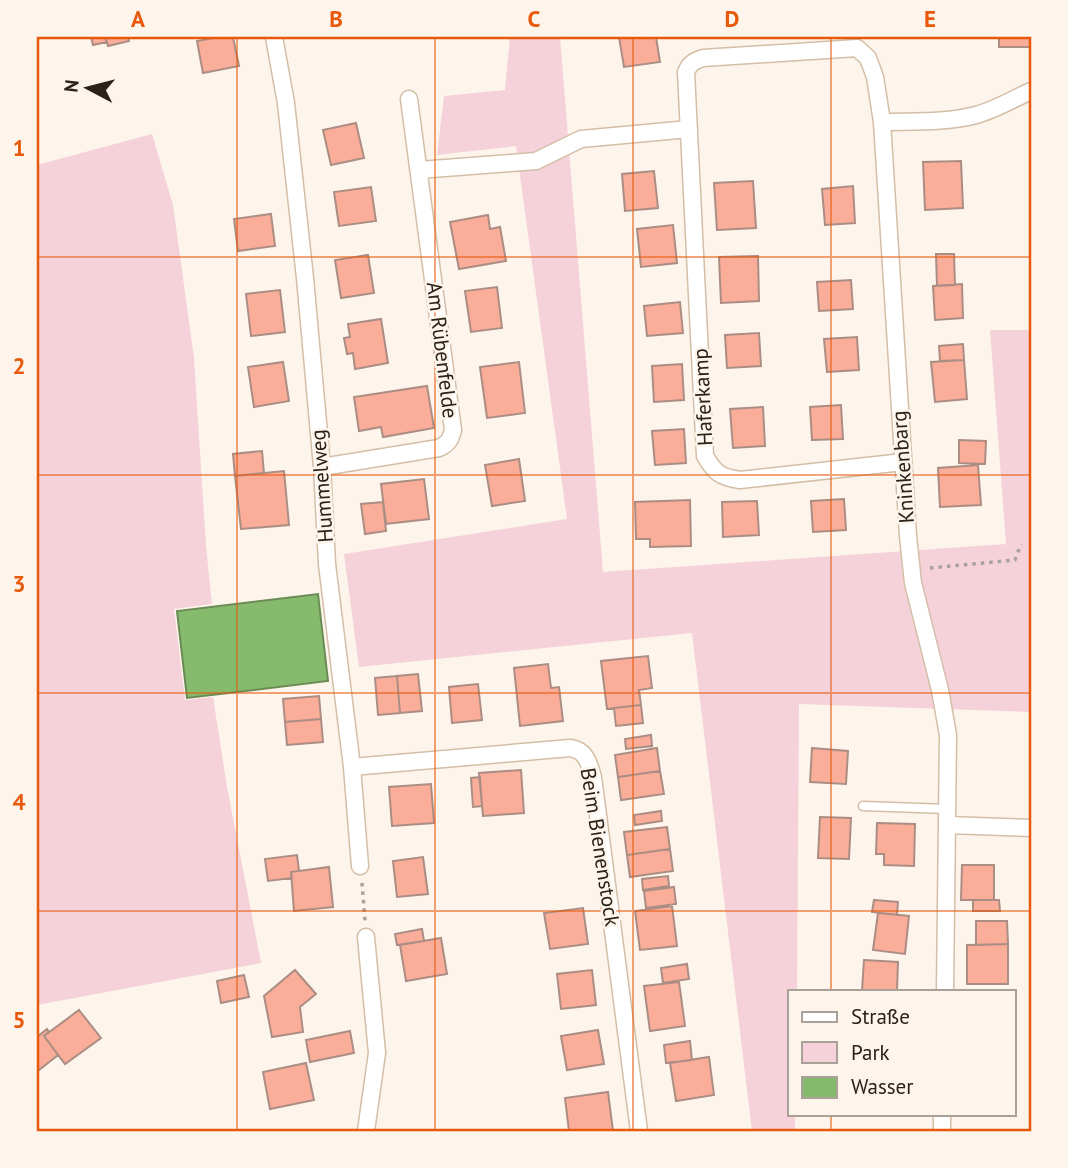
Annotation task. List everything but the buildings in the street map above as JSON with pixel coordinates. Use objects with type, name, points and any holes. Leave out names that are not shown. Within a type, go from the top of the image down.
[{"type":"street","name":"Hummelweg","points":[[274,37],[286,103],[304,264],[322,467],[327,564],[352,767],[360,866]]},
{"type":"street","name":"Kninkenbarg","points":[[689,129],[686,72],[694,61],[703,58],[857,48],[868,58],[875,77],[882,122],[908,536],[925,635],[940,690],[948,735],[945,990]]},
{"type":"street","points":[[882,122],[960,118],[990,110],[1031,91]]},
{"type":"street","name":"Am Rübenfelde","points":[[322,467],[439,447],[445,445],[452,435],[409,99]]},
{"type":"street","points":[[419,170],[536,161],[581,139],[689,129]]},
{"type":"street","name":"Haferkamp","points":[[689,129],[705,456],[712,468],[728,479],[740,480],[902,462]]},
{"type":"street","name":"Beim Bienenstock","points":[[352,767],[570,748],[577,748],[584,754],[593,777],[639,1131]]},
{"type":"street","points":[[948,817],[1031,828]]},
{"type":"street","points":[[366,937],[377,1053],[366,1131]]},
{"type":"lane","points":[[863,806],[948,817]]},
{"type":"path","points":[[912,570],[1015,560],[1021,544]]},
{"type":"path","points":[[360,866],[366,937]]},
{"type":"green space","points":[[510,37],[560,37],[603,572],[1006,544],[990,330],[1031,330],[1031,712],[799,704],[797,990],[788,990],[788,1116],[795,1116],[795,1131],[752,1131],[692,633],[359,667],[344,554],[567,519],[516,146],[437,155],[444,96],[505,90]]},
{"type":"green space","points":[[152,134],[173,205],[194,358],[212,604],[174,609],[185,700],[213,697],[227,787],[261,963],[37,1005],[37,165]]},
{"type":"water","points":[[318,594],[328,681],[187,698],[177,611]]}]
